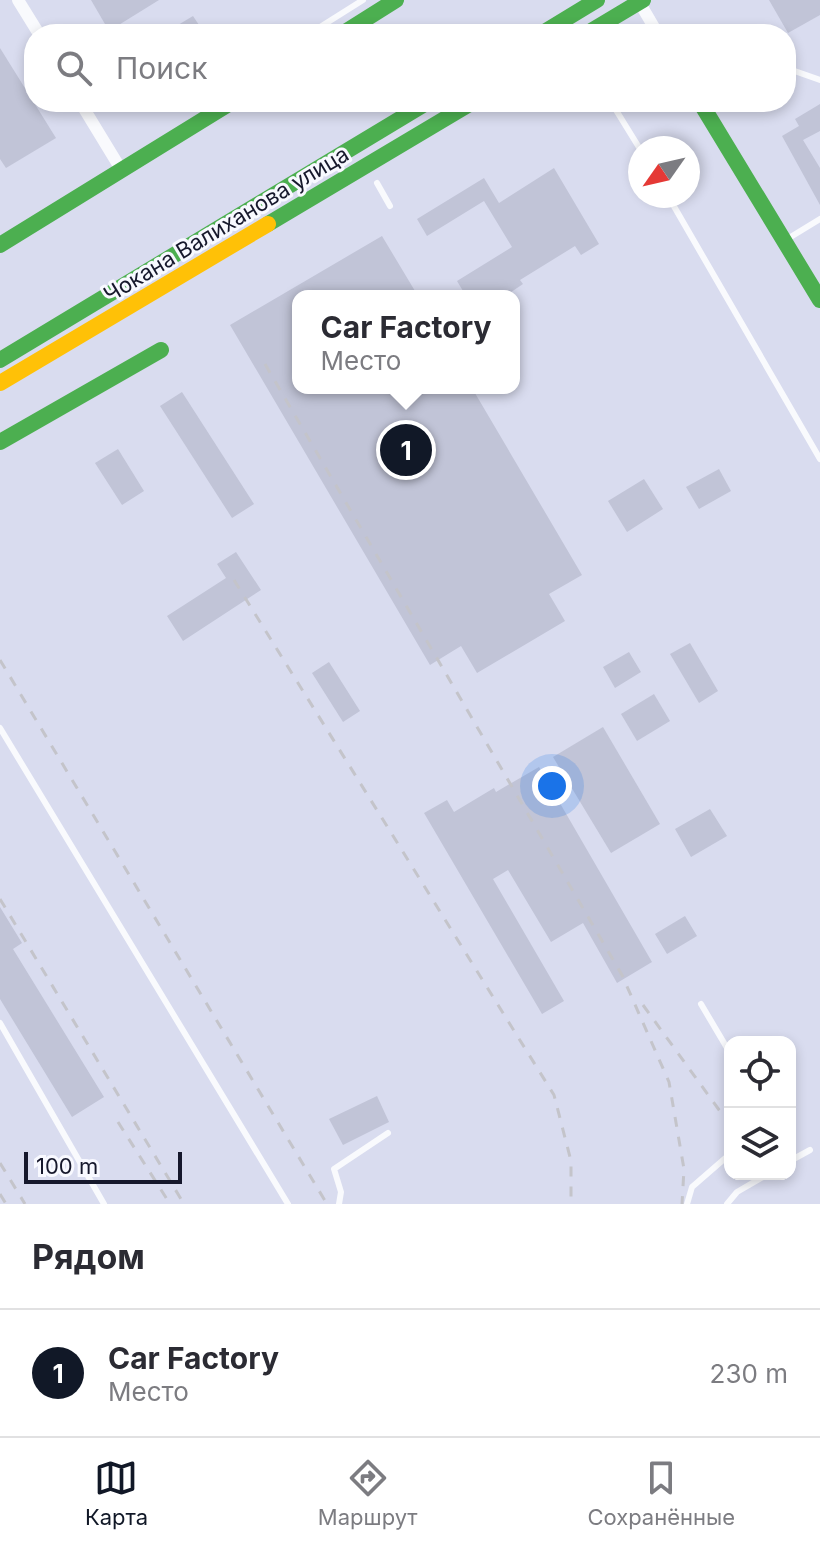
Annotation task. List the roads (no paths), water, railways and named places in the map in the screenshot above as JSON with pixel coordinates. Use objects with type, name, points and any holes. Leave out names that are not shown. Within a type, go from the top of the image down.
[{"type":"main road","points":[[358,24],[396,0]]},
{"type":"main road","points":[[557,24],[597,0]]},
{"type":"main road","points":[[602,24],[640,1]]},
{"type":"main road","points":[[1,241],[216,112]]},
{"type":"main road","name":"Чокана Валиханова улица","points":[[0,360],[412,112]]},
{"type":"main road","name":"Чокана Валиханова улица","points":[[0,383],[456,112]]},
{"type":"main road","points":[[706,112],[820,300]]},
{"type":"main road","points":[[356,146],[367,166]]},
{"type":"main road","points":[[0,442],[161,350]]},
{"type":"street","points":[[18,0],[33,24]]},
{"type":"street","points":[[640,1],[650,24]]},
{"type":"street","points":[[86,112],[122,171]]},
{"type":"lane","points":[[325,24],[363,0]]},
{"type":"lane","points":[[796,72],[820,80]]},
{"type":"lane","points":[[617,112],[632,136]]},
{"type":"lane","points":[[377,183],[390,206]]},
{"type":"lane","points":[[675,208],[820,459]]},
{"type":"lane","points":[[784,241],[820,219]]},
{"type":"lane","points":[[0,728],[288,1204]]},
{"type":"lane","points":[[701,1004],[724,1043]]},
{"type":"lane","points":[[0,1023],[104,1204]]},
{"type":"lane","points":[[339,1204],[341,1192],[334,1169],[388,1133]]},
{"type":"lane","points":[[796,1158],[810,1150]]},
{"type":"lane","points":[[687,1204],[692,1187],[724,1159]]},
{"type":"lane","points":[[727,1204],[737,1192],[758,1180]]},
{"type":"railway","points":[[265,364],[622,975],[669,1082],[684,1169],[682,1204]]},
{"type":"railway","points":[[234,580],[554,1095],[571,1161],[571,1204]]},
{"type":"railway","points":[[0,660],[327,1204]]},
{"type":"railway","points":[[0,899],[184,1204]]},
{"type":"railway","points":[[643,1005],[724,1117]]},
{"type":"railway","points":[[118,1122],[170,1204]]},
{"type":"railway","points":[[0,1163],[25,1204]]},
{"type":"railway","points":[[0,1194],[6,1204]]},
{"type":"place","name":"Car Factory","points":[[406,450]]}]
